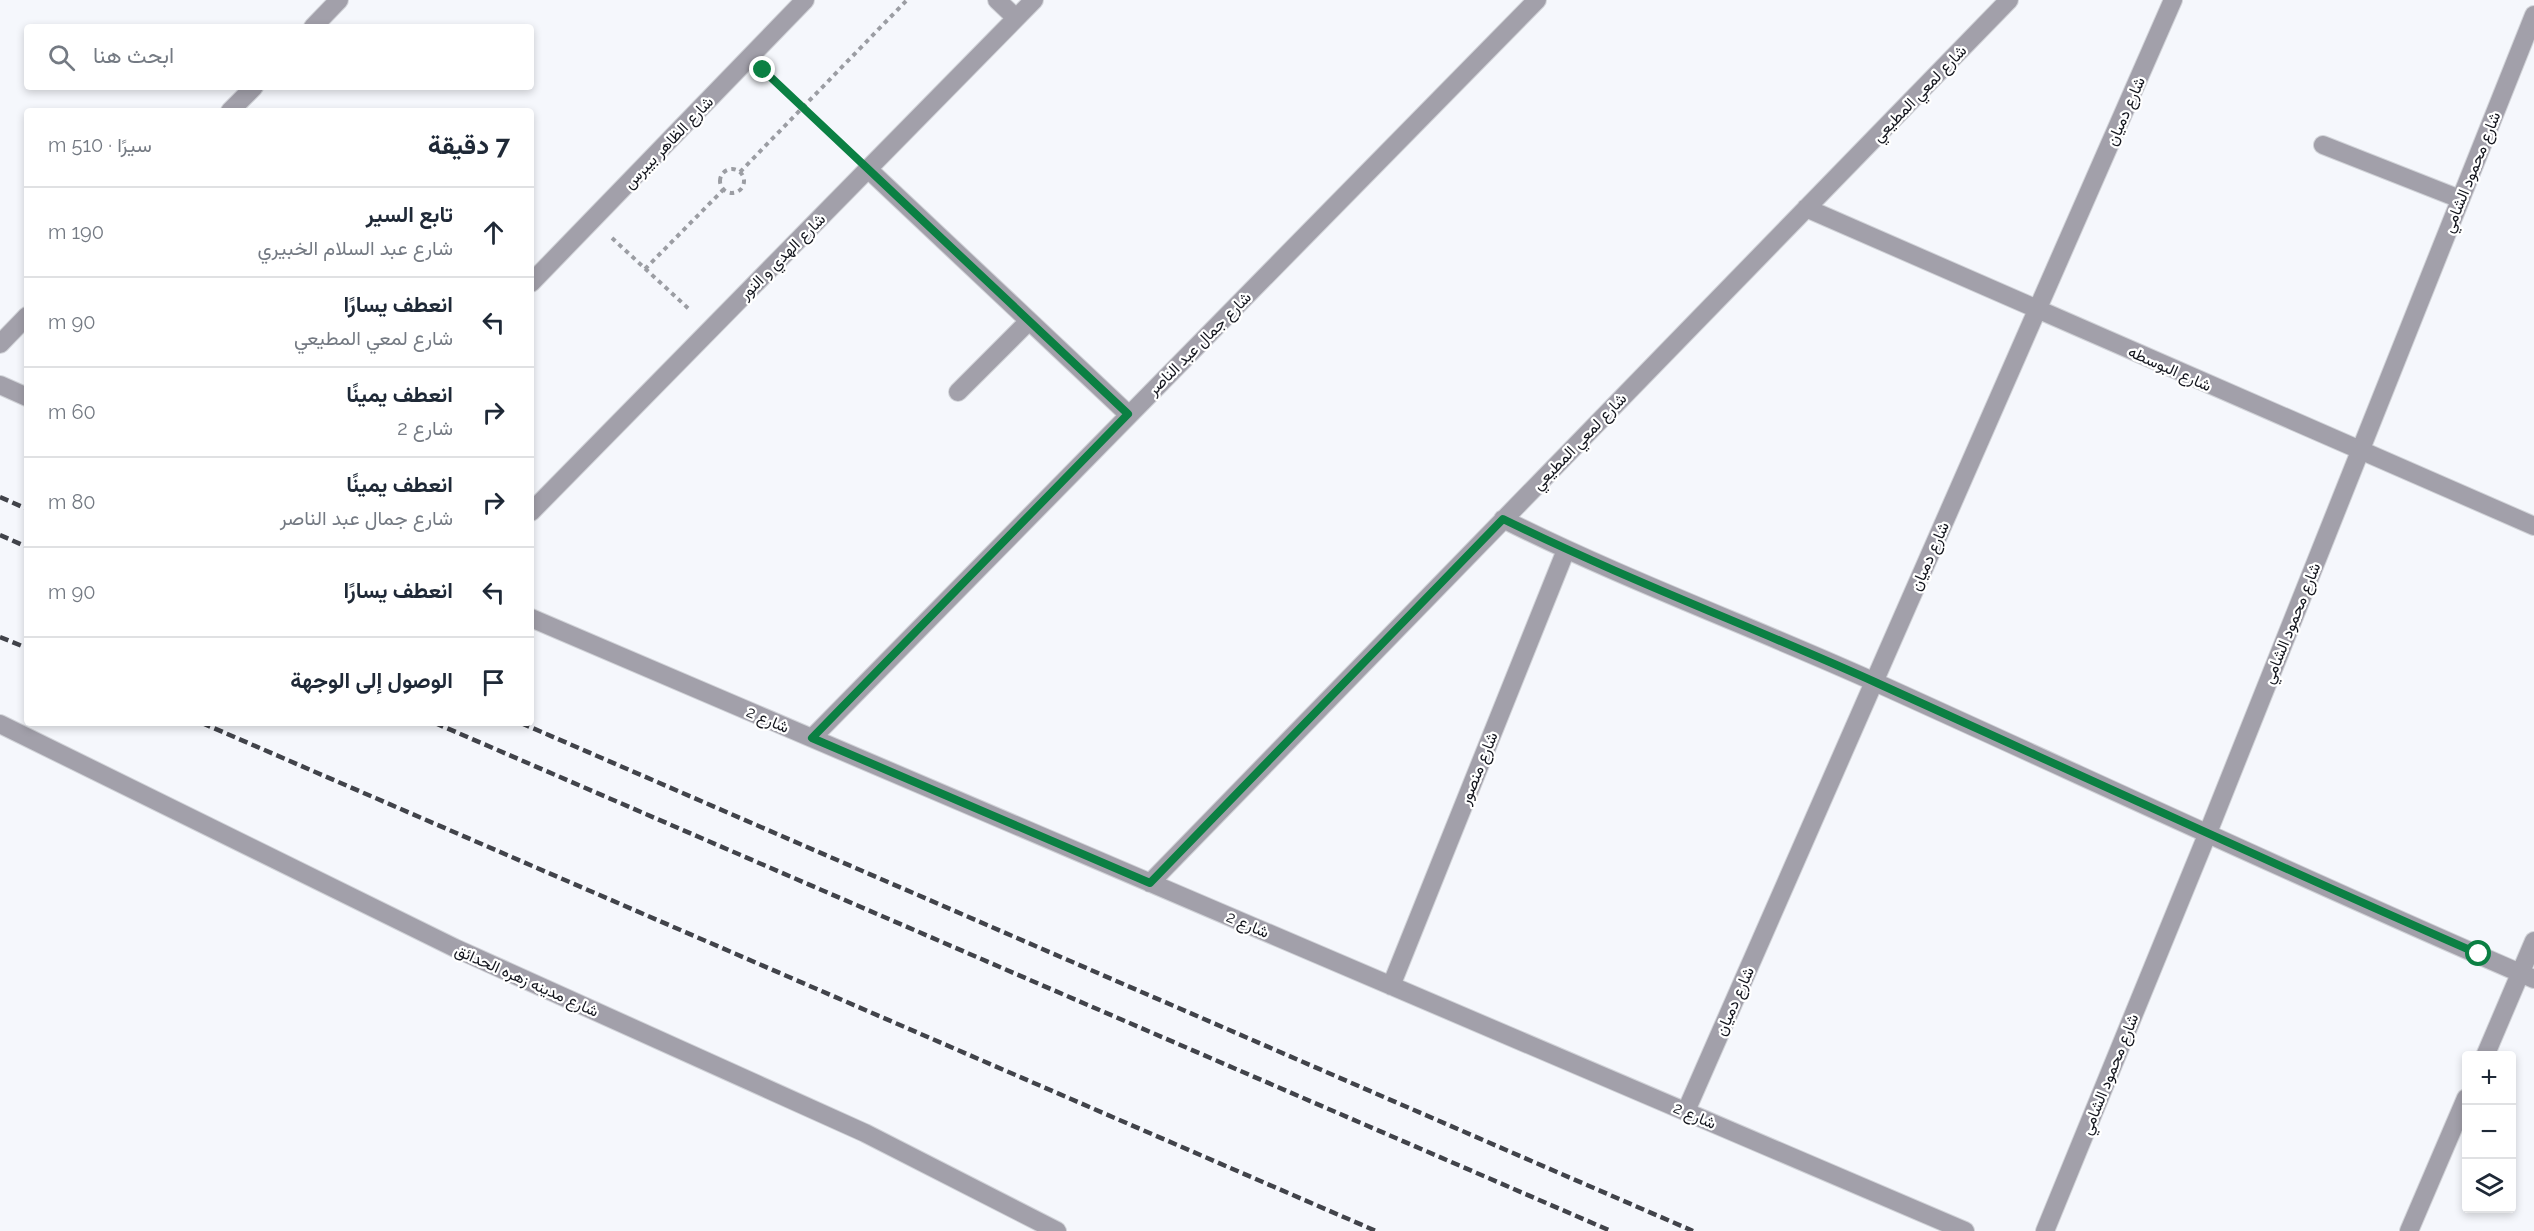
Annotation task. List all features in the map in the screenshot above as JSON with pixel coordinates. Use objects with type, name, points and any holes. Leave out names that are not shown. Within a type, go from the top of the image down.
[{"type":"street","points":[[316,24],[339,0]]},
{"type":"street","name":"شارع الظاهر بيبرس","points":[[534,280],[805,0]]},
{"type":"street","points":[[997,0],[1017,18]]},
{"type":"street","name":"شارع الهدي و النور","points":[[534,509],[1034,0]]},
{"type":"street","name":"شارع جمال عبد الناصر","points":[[812,738],[1537,0]]},
{"type":"street","name":"شارع لمعي المطيعي","points":[[1150,883],[2009,0]]},
{"type":"street","name":"شارع دميان","points":[[1686,1111],[2173,0]]},
{"type":"street","name":"شارع محمود الشامي","points":[[2045,1231],[2207,835],[2534,15]]},
{"type":"street","points":[[233,108],[251,90]]},
{"type":"street","points":[[2323,145],[2460,199]]},
{"type":"street","points":[[868,169],[1128,414]]},
{"type":"street","name":"شارع البوسطه","points":[[1806,208],[2037,311],[2534,526]]},
{"type":"street","points":[[0,344],[24,319]]},
{"type":"street","points":[[957,393],[1029,321]]},
{"type":"street","points":[[0,385],[24,396]]},
{"type":"street","points":[[1503,519],[1566,550],[1874,682],[2207,835],[2527,976]]},
{"type":"street","name":"شارع منصور","points":[[1390,986],[1566,550]]},
{"type":"street","name":"شارع 2","points":[[534,619],[1965,1231]]},
{"type":"street","name":"شارع مدينه زهره الحدائق","points":[[0,724],[455,948],[865,1132],[1057,1231]]},
{"type":"street","points":[[2488,1051],[2527,976],[2534,941]]},
{"type":"street","points":[[2409,1231],[2463,1105]]},
{"type":"path","points":[[740,172],[906,1]]},
{"type":"path","points":[[749,58],[868,169]]},
{"type":"path","points":[[730,169],[740,172],[744,182],[738,192],[728,193],[723,190],[720,180],[725,171],[730,169]]},
{"type":"path","points":[[645,269],[723,190]]},
{"type":"path","points":[[592,220],[711,329]]},
{"type":"railway","points":[[0,497],[24,508]]},
{"type":"railway","points":[[0,535],[24,546]]},
{"type":"railway","points":[[0,637],[24,647]]},
{"type":"railway","points":[[209,726],[1376,1231]]},
{"type":"railway","points":[[442,726],[1611,1231]]},
{"type":"railway","points":[[528,726],[1693,1231]]},
{"type":"route","points":[[763,70],[1128,414],[812,738],[1150,883],[1503,519],[1566,550],[1874,682],[2207,835],[2479,954]]}]
